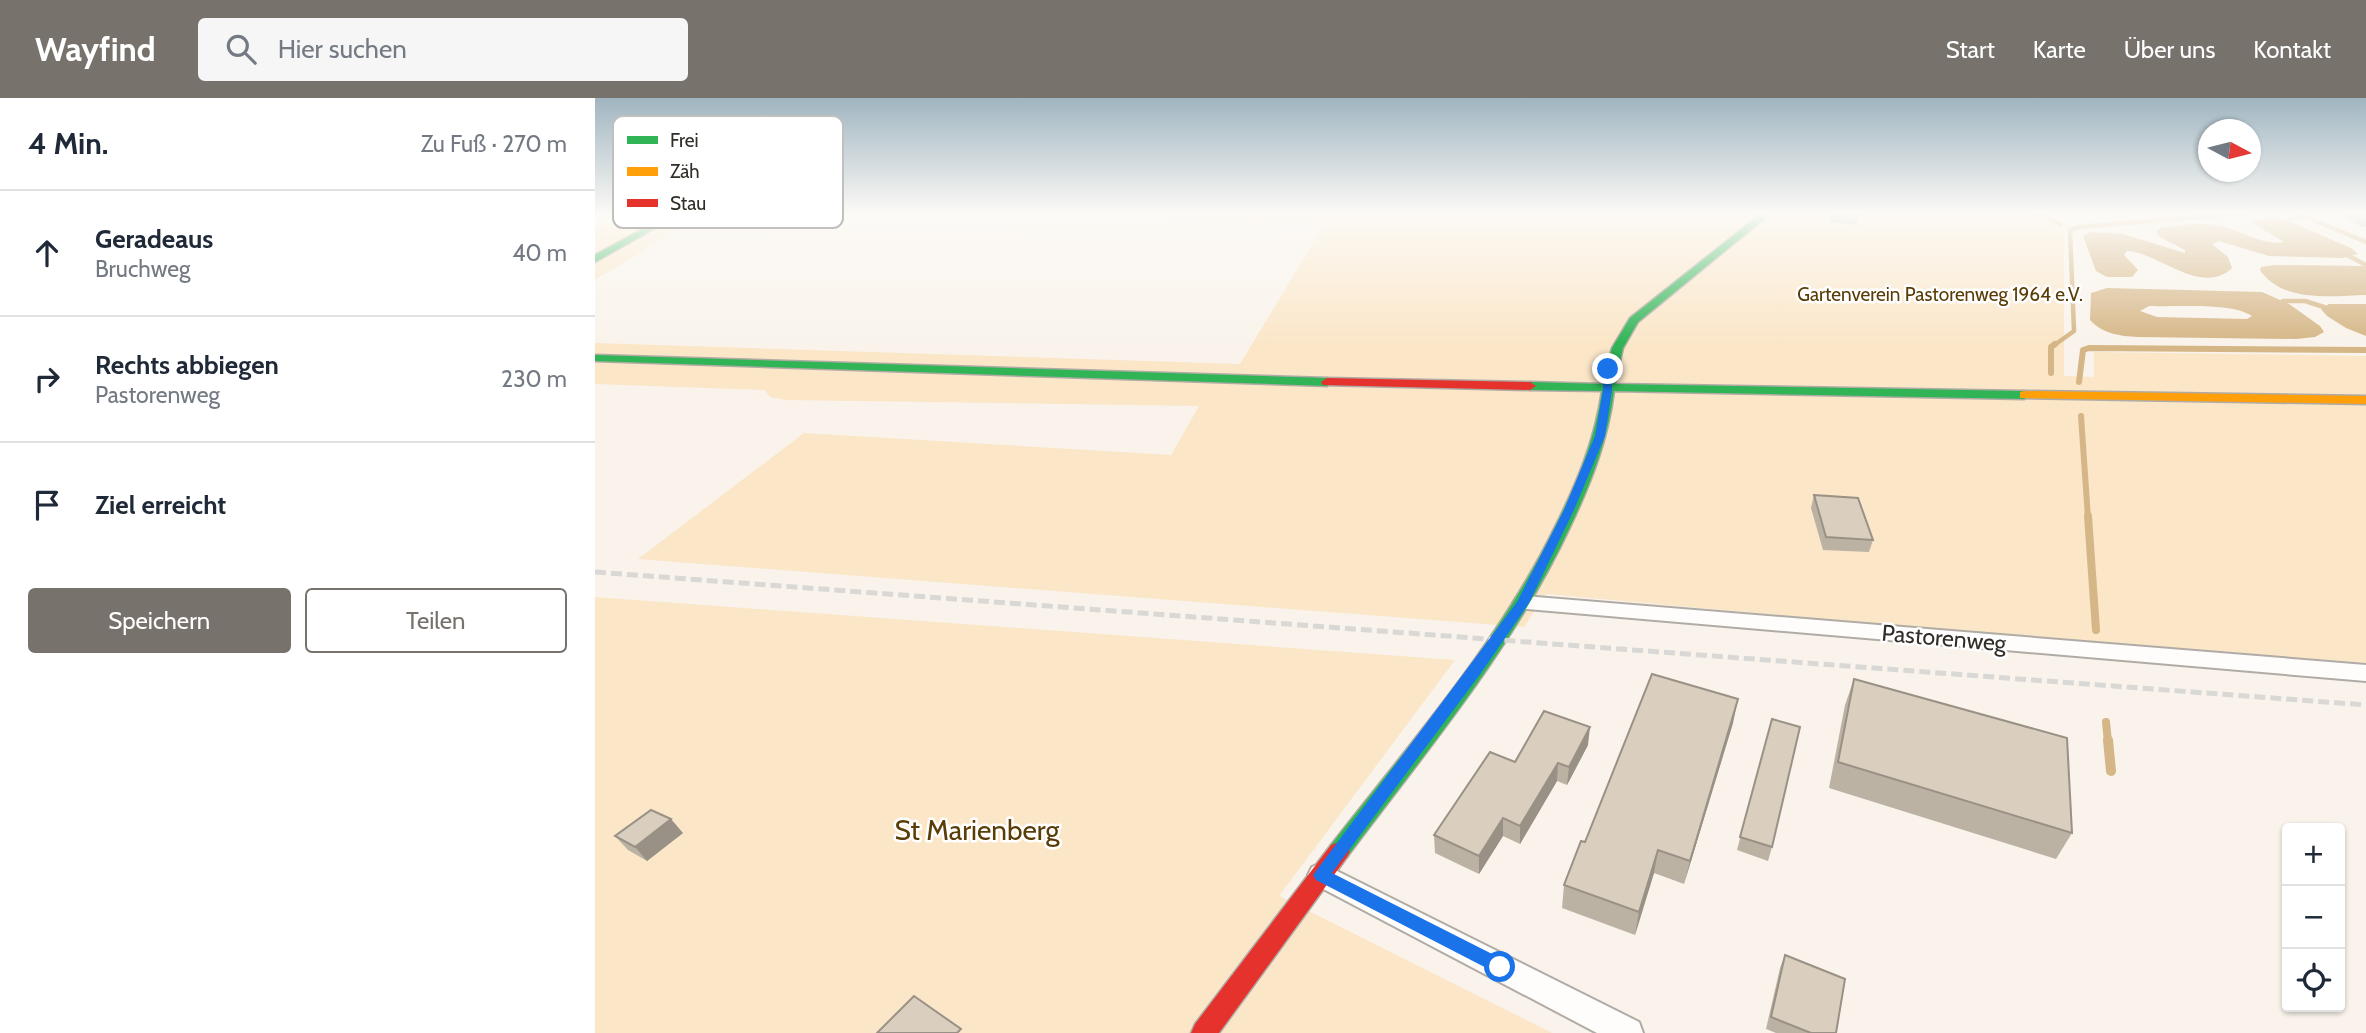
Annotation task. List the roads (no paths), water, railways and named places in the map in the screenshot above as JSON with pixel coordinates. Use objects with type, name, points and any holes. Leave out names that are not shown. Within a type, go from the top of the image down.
[{"type":"main road","points":[[1204,1033],[1523,603],[1590,463],[1603,423],[1608,369],[1614,347],[1627,327],[1713,257]]},
{"type":"main road","points":[[595,358],[812,368],[1608,390],[2366,400]]},
{"type":"street","name":"Pastorenweg","points":[[1523,603],[2366,673]]},
{"type":"street","points":[[1321,875],[1628,1033]]},
{"type":"waterway","points":[[2053,346],[2074,331],[2071,257]]},
{"type":"waterway","points":[[2350,257],[2366,265]]},
{"type":"waterway","points":[[2283,301],[2305,301],[2324,307]]},
{"type":"waterway","points":[[2051,373],[2051,347],[2055,344]]},
{"type":"waterway","points":[[2079,382],[2083,350],[2089,348],[2366,350]]},
{"type":"waterway","points":[[2081,416],[2088,518]]},
{"type":"waterway","points":[[2088,516],[2096,630]]},
{"type":"waterway","points":[[2106,722],[2108,742]]},
{"type":"waterway","points":[[2108,740],[2111,771]]},
{"type":"railway","points":[[595,572],[2366,705]]},
{"type":"park label","name":"Gartenverein Pastorenweg 1964 e.V.","points":[[1940,294]]},
{"type":"park label","name":"St Marienberg","points":[[977,830]]}]
